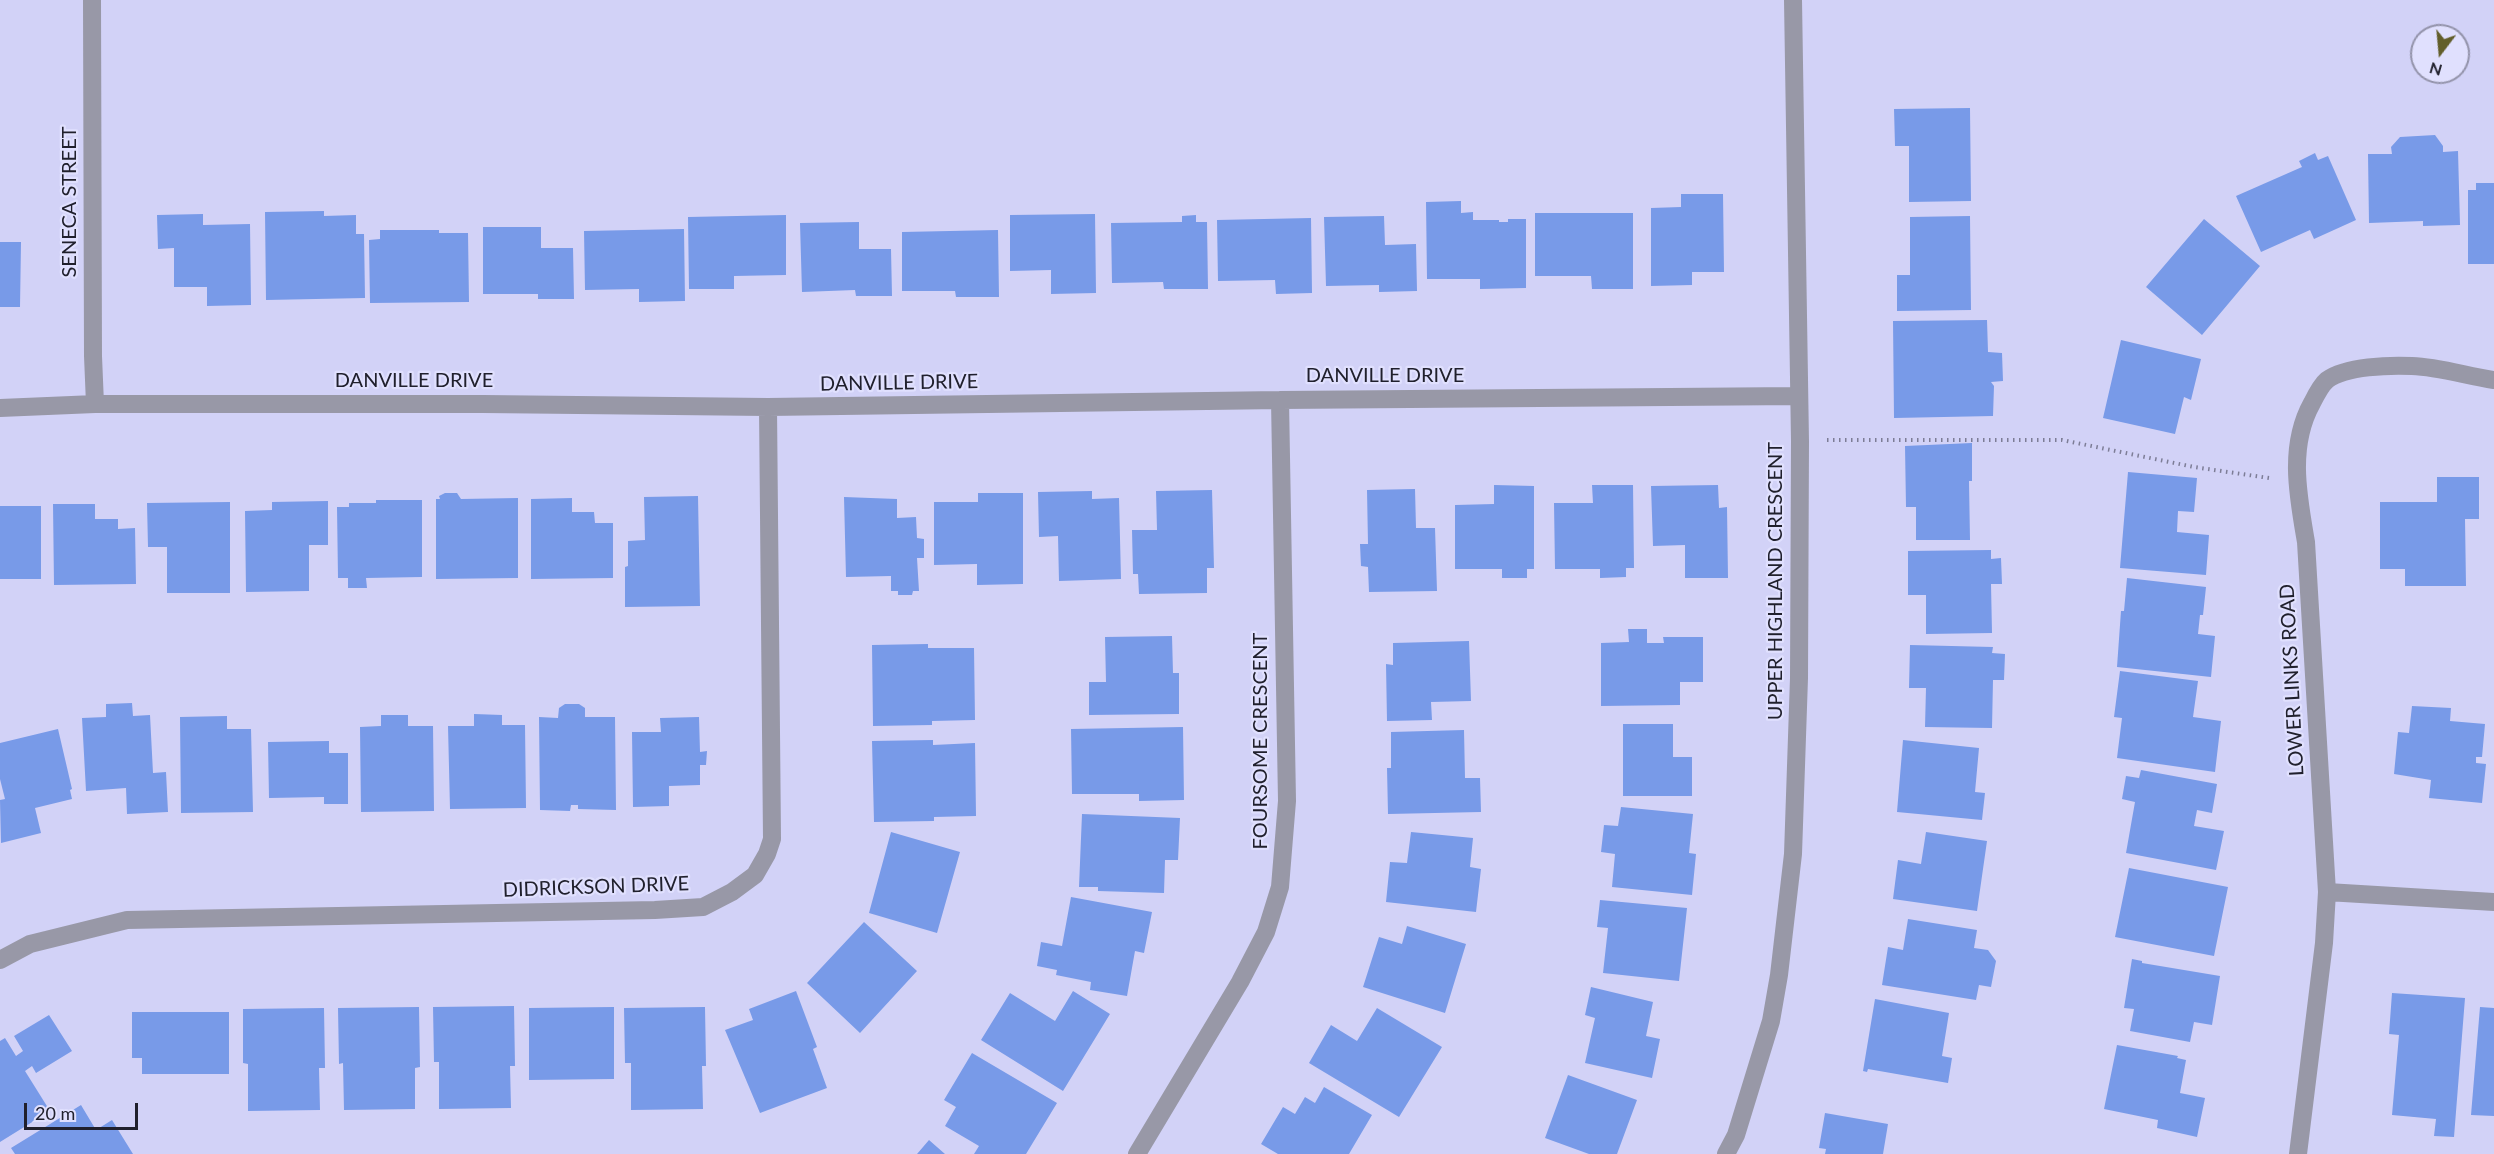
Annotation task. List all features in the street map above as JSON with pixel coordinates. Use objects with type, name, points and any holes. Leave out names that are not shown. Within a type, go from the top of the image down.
[{"type":"street","name":"SENECA STREET","points":[[92,0],[95,404]]},
{"type":"street","name":"UPPER HIGHLAND CRESCENT","points":[[1726,1154],[1736,1135],[1771,1021],[1779,975],[1793,854],[1799,678],[1800,441],[1793,0]]},
{"type":"street","name":"LOWER LINKS ROAD","points":[[2298,1154],[2323,954],[2327,892],[2306,542],[2298,478],[2297,456],[2302,421],[2326,381],[2340,373],[2378,367],[2414,366],[2494,380]]},
{"type":"street","name":"DANVILLE DRIVE","points":[[0,408],[95,404],[768,407],[1799,396]]},
{"type":"street","name":"FOURSOME CRESCENT","points":[[1137,1154],[1240,982],[1266,932],[1280,887],[1287,801],[1280,400]]},
{"type":"street","name":"DIDRICKSON DRIVE","points":[[0,960],[30,944],[127,920],[655,910],[703,907],[732,892],[755,875],[767,854],[772,839],[768,407]]},
{"type":"street","points":[[2327,892],[2494,902]]},
{"type":"path","points":[[1800,441],[2062,440],[2257,478],[2298,478]]},
{"type":"building","points":[[1970,108],[1971,201],[1909,202],[1909,146],[1895,146],[1894,109]]},
{"type":"building","points":[[2435,135],[2443,146],[2443,152],[2458,151],[2460,225],[2423,226],[2423,221],[2369,223],[2368,154],[2392,154],[2391,147],[2400,137]]},
{"type":"building","points":[[2315,153],[2318,160],[2328,156],[2356,220],[2314,239],[2310,230],[2261,252],[2236,196],[2302,167],[2299,161]]},
{"type":"building","points":[[2476,183],[2494,183],[2494,264],[2468,264],[2468,190],[2476,190]]},
{"type":"building","points":[[1681,194],[1723,194],[1724,272],[1692,272],[1692,285],[1651,286],[1651,208],[1681,207]]},
{"type":"building","points":[[1461,201],[1461,213],[1473,212],[1473,220],[1508,222],[1508,219],[1526,219],[1526,288],[1480,289],[1480,279],[1427,279],[1426,202]]},
{"type":"building","points":[[324,211],[324,216],[356,215],[356,234],[364,234],[365,298],[266,300],[265,212]]},
{"type":"building","points":[[1535,213],[1633,213],[1633,289],[1592,289],[1591,276],[1535,276]]},
{"type":"building","points":[[203,214],[203,225],[250,224],[251,305],[207,306],[207,287],[174,287],[174,248],[158,249],[157,215]]},
{"type":"building","points":[[1095,214],[1096,293],[1051,294],[1051,270],[1010,271],[1010,215]]},
{"type":"building","points":[[786,215],[786,275],[734,276],[734,289],[689,289],[688,217]]},
{"type":"building","points":[[1196,215],[1196,222],[1207,222],[1208,289],[1164,289],[1163,282],[1112,283],[1111,223],[1182,222],[1182,216]]},
{"type":"building","points":[[1384,216],[1385,245],[1416,244],[1417,291],[1379,292],[1379,285],[1326,286],[1324,217]]},
{"type":"building","points":[[1970,216],[1971,310],[1897,311],[1897,275],[1910,275],[1910,217]]},
{"type":"building","points":[[1311,218],[1312,293],[1276,294],[1275,280],[1218,281],[1217,220]]},
{"type":"building","points":[[2204,219],[2260,266],[2202,335],[2146,287]]},
{"type":"building","points":[[859,222],[859,249],[891,249],[892,296],[856,296],[855,290],[802,292],[800,223]]},
{"type":"building","points":[[483,227],[541,227],[541,248],[573,248],[574,299],[538,299],[538,294],[483,294]]},
{"type":"building","points":[[684,229],[685,301],[639,302],[639,289],[585,290],[584,231]]},
{"type":"building","points":[[380,230],[439,230],[439,233],[468,233],[469,302],[370,303],[369,240],[380,239]]},
{"type":"building","points":[[998,230],[999,297],[956,297],[955,291],[902,291],[902,232]]},
{"type":"building","points":[[0,242],[21,242],[20,307],[0,307]]},
{"type":"building","points":[[1987,320],[1988,352],[2002,353],[2003,381],[1991,382],[1994,386],[1993,416],[1894,418],[1893,321]]},
{"type":"building","points":[[2121,340],[2201,359],[2191,400],[2184,397],[2175,434],[2103,418]]},
{"type":"building","points":[[1972,443],[1972,481],[1969,481],[1970,540],[1916,540],[1916,507],[1906,507],[1905,446]]},
{"type":"building","points":[[2128,472],[2197,478],[2194,512],[2178,511],[2177,532],[2209,535],[2206,575],[2120,568]]},
{"type":"building","points":[[2437,477],[2479,477],[2479,519],[2465,519],[2466,586],[2405,586],[2405,569],[2380,569],[2380,502],[2437,502]]},
{"type":"building","points":[[1494,485],[1534,486],[1534,569],[1527,569],[1527,578],[1502,578],[1502,569],[1455,569],[1455,505],[1494,504]]},
{"type":"building","points":[[1592,485],[1633,485],[1634,568],[1626,568],[1626,577],[1600,578],[1600,569],[1555,569],[1554,503],[1593,503]]},
{"type":"building","points":[[1718,485],[1719,508],[1727,507],[1728,578],[1685,578],[1685,545],[1653,546],[1651,486]]},
{"type":"building","points":[[1415,489],[1416,528],[1435,528],[1437,591],[1369,592],[1368,567],[1361,566],[1360,544],[1368,544],[1367,490]]},
{"type":"building","points":[[1212,490],[1214,568],[1207,568],[1207,593],[1139,594],[1138,574],[1133,574],[1132,530],[1157,530],[1156,491]]},
{"type":"building","points":[[1092,491],[1092,499],[1119,498],[1121,579],[1059,581],[1058,536],[1039,537],[1038,492]]},
{"type":"building","points":[[445,493],[457,493],[461,499],[518,498],[518,578],[436,579],[436,499],[440,499],[439,496]]},
{"type":"building","points":[[978,493],[1023,493],[1023,584],[977,585],[977,564],[934,565],[934,502],[978,502]]},
{"type":"building","points":[[698,496],[700,606],[625,607],[625,567],[628,566],[628,541],[645,540],[644,497]]},
{"type":"building","points":[[844,497],[897,499],[897,518],[916,517],[917,538],[924,539],[924,558],[917,558],[919,591],[913,591],[912,595],[898,595],[898,591],[891,591],[891,576],[846,577]]},
{"type":"building","points":[[572,498],[572,512],[594,512],[595,523],[613,523],[613,578],[531,579],[531,499]]},
{"type":"building","points":[[376,500],[422,500],[422,577],[366,578],[367,588],[348,588],[348,578],[338,578],[337,507],[349,507],[349,503],[376,503]]},
{"type":"building","points":[[328,501],[328,545],[309,545],[309,591],[246,592],[245,511],[272,510],[272,502]]},
{"type":"building","points":[[230,502],[230,593],[167,593],[167,547],[148,547],[147,503]]},
{"type":"building","points":[[53,504],[95,504],[95,519],[118,519],[118,529],[135,528],[136,584],[54,585]]},
{"type":"building","points":[[0,506],[41,506],[41,579],[0,579]]},
{"type":"building","points":[[1991,550],[1991,559],[2001,558],[2002,584],[1991,584],[1992,633],[1926,634],[1926,595],[1908,595],[1908,551]]},
{"type":"building","points":[[2127,578],[2206,587],[2198,634],[2215,636],[2211,677],[2117,667],[2121,611],[2124,611]]},
{"type":"building","points":[[1628,629],[1647,629],[1647,643],[1664,643],[1663,637],[1703,637],[1703,682],[1680,682],[1680,705],[1601,706],[1601,643],[1629,642]]},
{"type":"building","points":[[1172,636],[1173,673],[1179,673],[1179,714],[1089,715],[1089,682],[1106,682],[1105,637]]},
{"type":"building","points":[[1469,641],[1471,701],[1431,702],[1432,720],[1387,721],[1386,664],[1393,665],[1393,643]]},
{"type":"building","points":[[928,644],[928,648],[974,648],[975,720],[932,721],[932,725],[873,726],[872,645]]},
{"type":"building","points":[[1910,645],[1993,647],[1992,653],[2005,654],[2004,680],[1993,680],[1992,728],[1925,727],[1926,688],[1909,688]]},
{"type":"building","points":[[2120,671],[2198,681],[2193,717],[2221,721],[2215,772],[2117,758],[2122,718],[2114,717]]},
{"type":"building","points":[[132,703],[133,716],[150,715],[153,773],[166,772],[168,812],[127,814],[126,788],[86,791],[82,718],[106,717],[106,704]]},
{"type":"building","points":[[565,704],[579,704],[585,708],[585,717],[615,717],[616,810],[578,809],[578,805],[571,805],[570,811],[540,810],[539,717],[558,718],[559,708]]},
{"type":"building","points":[[2412,706],[2451,708],[2450,721],[2485,724],[2482,757],[2476,757],[2476,763],[2486,764],[2482,803],[2429,798],[2431,780],[2394,774],[2398,732],[2409,733]]},
{"type":"building","points":[[474,714],[502,715],[502,725],[525,725],[526,808],[450,809],[448,726],[474,726]]},
{"type":"building","points":[[381,715],[408,715],[408,726],[433,726],[434,811],[361,812],[360,727],[381,726]]},
{"type":"building","points":[[227,716],[227,729],[251,729],[253,812],[181,813],[180,717]]},
{"type":"building","points":[[699,717],[700,752],[707,751],[706,765],[700,765],[700,785],[669,786],[669,806],[633,807],[632,732],[661,732],[660,718]]},
{"type":"building","points":[[1623,724],[1673,724],[1673,757],[1692,757],[1692,796],[1623,796]]},
{"type":"building","points":[[1183,727],[1184,800],[1139,801],[1139,794],[1072,794],[1071,729]]},
{"type":"building","points":[[58,729],[72,789],[70,790],[72,799],[35,808],[41,833],[1,843],[0,800],[5,799],[0,779],[0,743]]},
{"type":"building","points":[[1464,730],[1465,778],[1480,778],[1481,812],[1388,814],[1387,768],[1391,768],[1391,732]]},
{"type":"building","points":[[933,740],[933,745],[975,743],[976,816],[934,817],[934,821],[874,822],[872,741]]},
{"type":"building","points":[[1903,740],[1979,748],[1975,792],[1985,793],[1982,820],[1897,812]]},
{"type":"building","points":[[329,741],[329,753],[348,753],[348,804],[324,804],[324,797],[269,798],[268,742]]},
{"type":"building","points":[[2141,770],[2217,784],[2212,813],[2197,810],[2194,826],[2224,831],[2216,870],[2126,853],[2135,802],[2122,799],[2126,776],[2139,778]]},
{"type":"building","points":[[1621,807],[1693,814],[1689,853],[1696,854],[1692,895],[1612,887],[1615,854],[1601,852],[1604,825],[1618,826]]},
{"type":"building","points":[[1082,814],[1180,818],[1178,860],[1165,860],[1164,893],[1098,891],[1098,887],[1079,887]]},
{"type":"building","points":[[891,832],[960,852],[937,933],[869,913]]},
{"type":"building","points":[[1411,832],[1473,838],[1470,867],[1481,869],[1476,912],[1386,902],[1390,862],[1407,863]]},
{"type":"building","points":[[1926,832],[1987,841],[1977,911],[1893,899],[1898,860],[1921,864]]},
{"type":"building","points":[[2129,868],[2228,887],[2214,956],[2115,937]]},
{"type":"building","points":[[1071,897],[1152,912],[1144,953],[1135,951],[1127,996],[1090,990],[1091,982],[1056,975],[1057,970],[1037,966],[1041,942],[1062,946]]},
{"type":"building","points":[[1600,900],[1687,908],[1679,981],[1603,973],[1608,928],[1597,927]]},
{"type":"building","points":[[1908,919],[1977,930],[1974,948],[1988,950],[1996,961],[1991,987],[1979,985],[1976,1000],[1882,985],[1888,947],[1903,950]]},
{"type":"building","points":[[864,922],[917,971],[860,1033],[807,983]]},
{"type":"building","points":[[1407,926],[1466,944],[1445,1013],[1363,987],[1379,937],[1402,944]]},
{"type":"building","points":[[2132,959],[2142,961],[2142,963],[2220,976],[2212,1025],[2194,1022],[2190,1042],[2130,1031],[2134,1009],[2124,1008]]},
{"type":"building","points":[[1591,987],[1653,1002],[1646,1036],[1660,1039],[1652,1078],[1585,1063],[1595,1018],[1585,1015]]},
{"type":"building","points":[[796,991],[817,1047],[813,1049],[827,1088],[760,1113],[725,1030],[753,1020],[749,1009]]},
{"type":"building","points":[[1073,991],[1110,1014],[1063,1091],[981,1040],[1010,993],[1055,1021]]},
{"type":"building","points":[[2392,993],[2465,998],[2454,1137],[2434,1136],[2436,1119],[2392,1115],[2399,1035],[2389,1034]]},
{"type":"building","points":[[1875,999],[1949,1013],[1942,1056],[1952,1058],[1948,1083],[1868,1069],[1867,1072],[1863,1071]]},
{"type":"building","points":[[514,1006],[515,1066],[510,1066],[511,1108],[439,1109],[439,1062],[434,1062],[433,1007]]},
{"type":"building","points":[[419,1007],[420,1067],[415,1068],[415,1109],[344,1110],[343,1063],[339,1064],[338,1008]]},
{"type":"building","points":[[614,1007],[614,1079],[529,1080],[529,1008]]},
{"type":"building","points":[[705,1007],[706,1066],[702,1066],[703,1109],[631,1110],[631,1063],[625,1063],[624,1008]]},
{"type":"building","points":[[2480,1007],[2494,1008],[2494,1116],[2471,1115]]},
{"type":"building","points":[[324,1008],[325,1068],[319,1068],[320,1110],[248,1111],[248,1064],[243,1063],[243,1009]]},
{"type":"building","points":[[1377,1008],[1442,1047],[1399,1117],[1309,1063],[1331,1025],[1357,1041]]},
{"type":"building","points":[[132,1012],[229,1012],[229,1074],[142,1074],[142,1058],[132,1058]]},
{"type":"building","points":[[49,1015],[72,1051],[36,1073],[32,1066],[25,1071],[50,1111],[0,1142],[0,1041],[5,1038],[16,1056],[23,1051],[14,1036]]},
{"type":"building","points":[[2117,1045],[2178,1056],[2177,1058],[2186,1060],[2180,1093],[2205,1098],[2197,1137],[2157,1128],[2158,1120],[2104,1109]]},
{"type":"building","points":[[972,1053],[1057,1103],[1026,1154],[974,1154],[979,1146],[945,1126],[956,1107],[944,1100]]},
{"type":"building","points":[[1568,1075],[1637,1100],[1617,1154],[1589,1154],[1545,1138]]},
{"type":"building","points":[[1324,1087],[1372,1115],[1349,1154],[1278,1154],[1261,1144],[1283,1107],[1295,1114],[1305,1097],[1315,1103]]},
{"type":"building","points":[[81,1105],[96,1130],[112,1120],[133,1154],[15,1154],[11,1148]]},
{"type":"building","points":[[1825,1113],[1888,1124],[1883,1154],[1825,1154],[1826,1149],[1819,1148]]},
{"type":"building","points":[[929,1140],[945,1154],[917,1154]]}]
